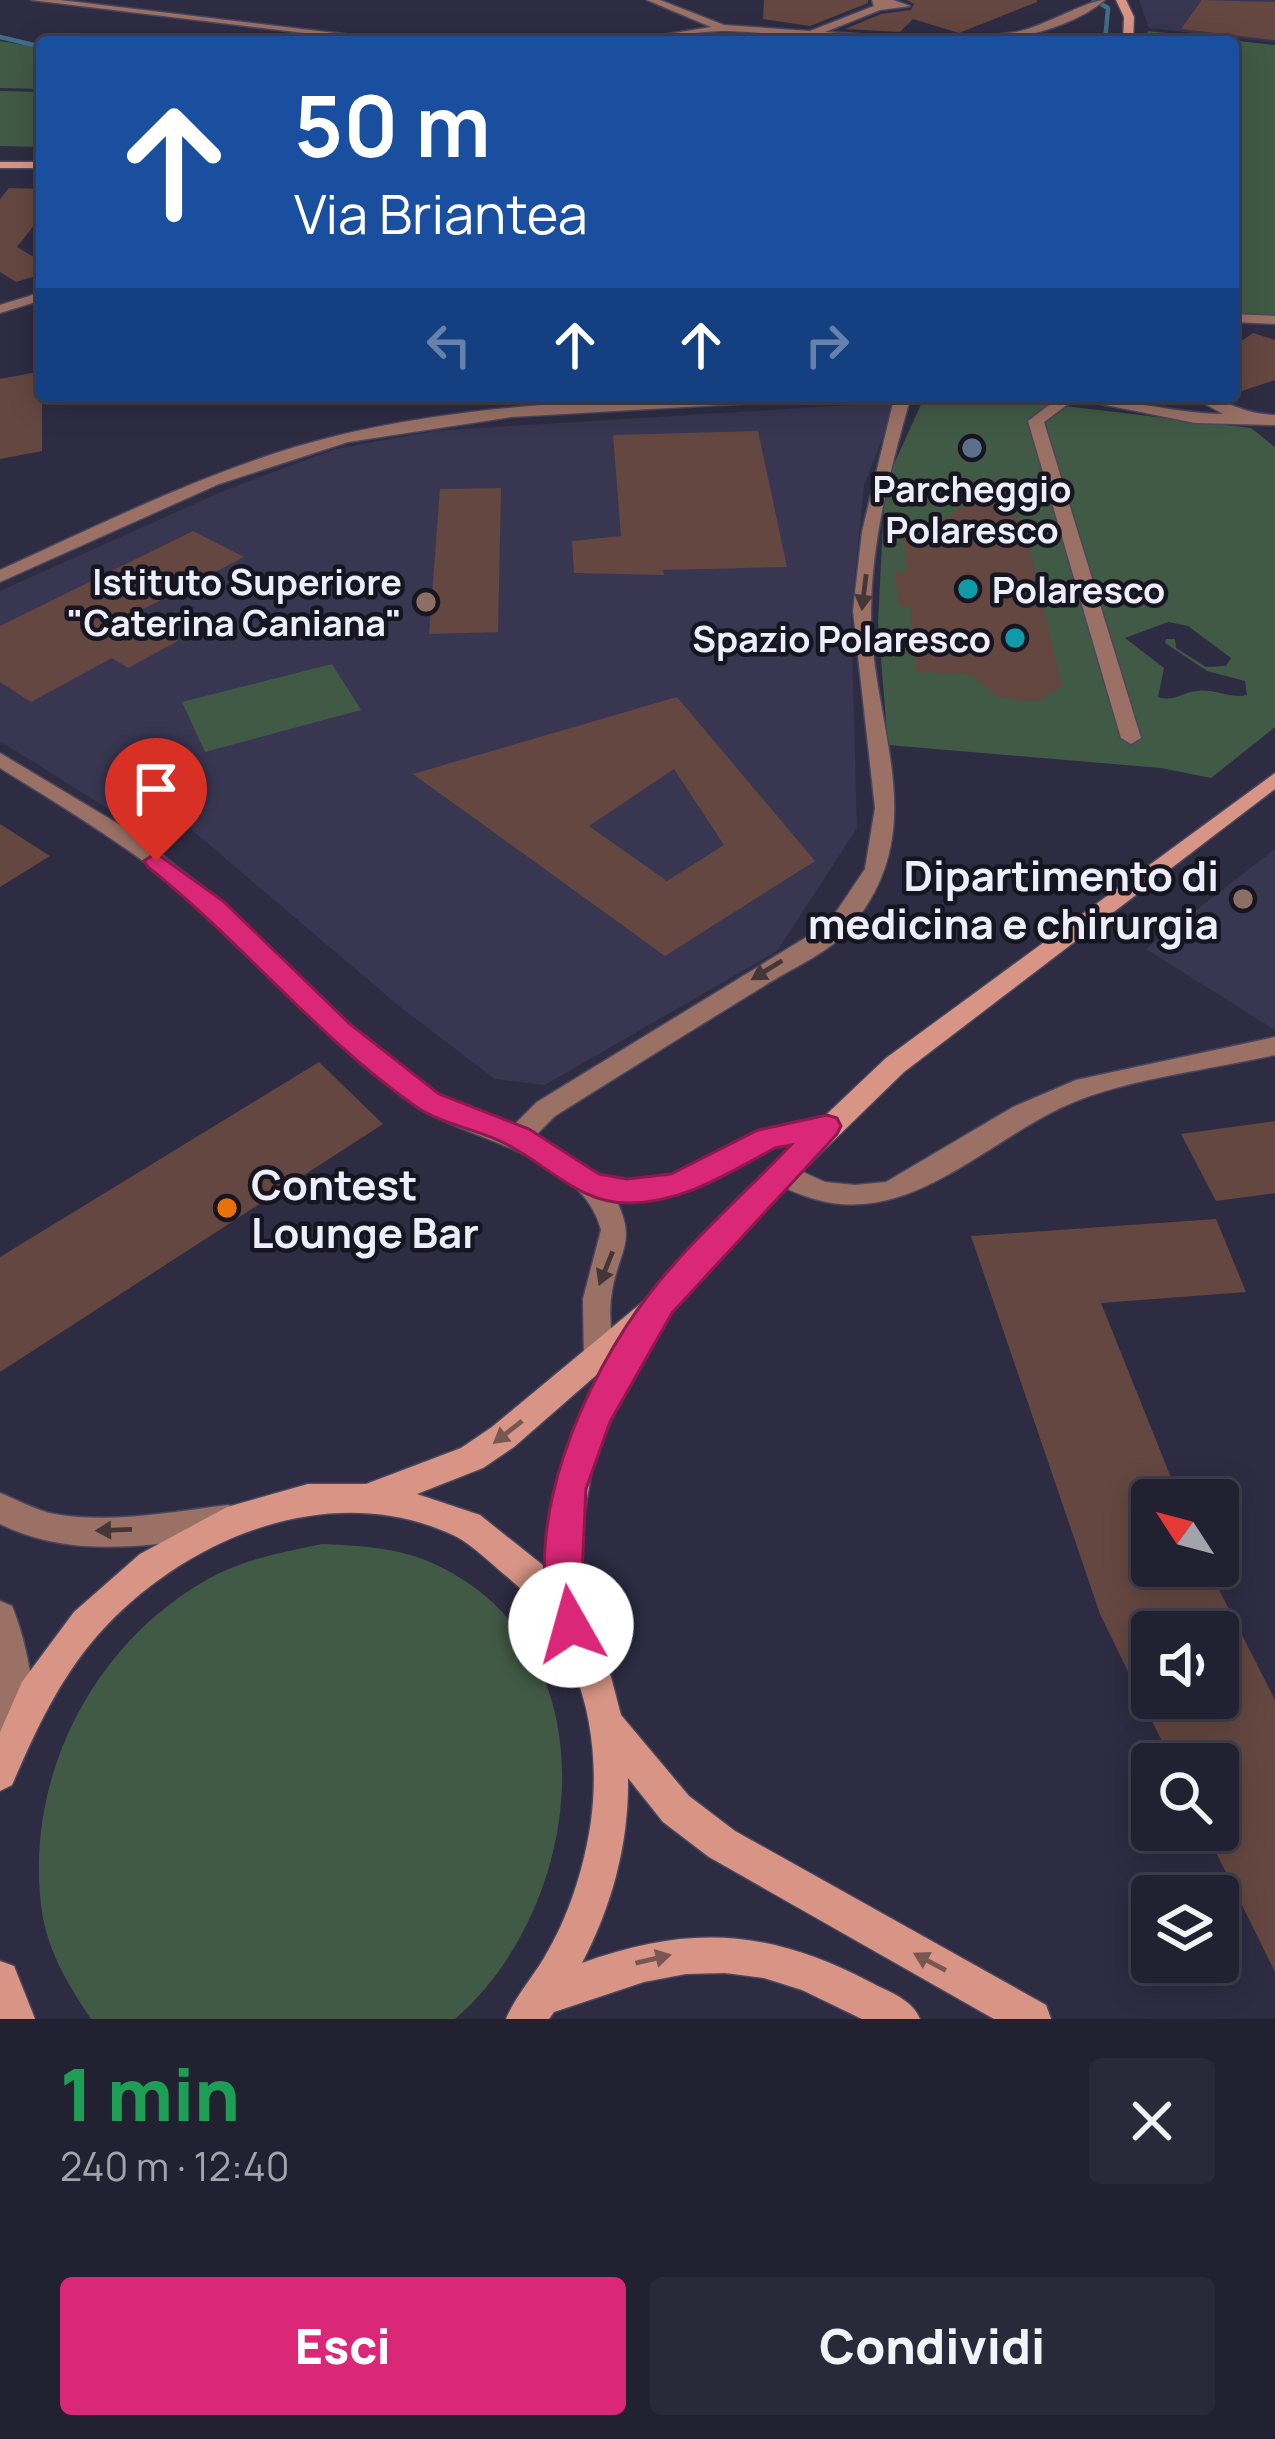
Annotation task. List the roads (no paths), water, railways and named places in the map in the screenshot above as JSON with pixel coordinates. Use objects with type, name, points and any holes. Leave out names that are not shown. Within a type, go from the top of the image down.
[{"type":"main road","points":[[1121,0],[1130,17],[1128,36]]},
{"type":"main road","points":[[0,165],[36,165]]},
{"type":"main road","points":[[366,1498],[472,1458],[599,1359],[661,1303],[827,1126],[955,1016],[1275,779]]},
{"type":"main road","points":[[571,1625],[564,1574],[568,1489],[595,1417],[661,1303]]},
{"type":"main road","points":[[0,1773],[16,1727],[62,1649],[98,1608],[168,1551],[230,1520],[300,1501],[366,1498],[419,1507],[476,1531],[528,1570],[571,1625],[590,1663],[608,1724],[611,1799],[590,1904],[534,2008]]},
{"type":"main road","points":[[608,1724],[676,1809],[722,1844],[1032,2019]]},
{"type":"main road","points":[[534,2008],[624,1966],[677,1954],[747,1954],[806,1969],[901,2019]]},
{"type":"main road","points":[[0,1980],[16,2019]]},
{"type":"street","points":[[36,0],[359,36]]},
{"type":"street","points":[[652,0],[722,28],[788,36]]},
{"type":"street","points":[[818,36],[880,2]]},
{"type":"street","points":[[996,36],[1055,26],[1096,3]]},
{"type":"street","points":[[666,36],[722,28]]},
{"type":"street","points":[[312,36],[320,31]]},
{"type":"street","points":[[0,308],[36,298]]},
{"type":"street","points":[[1239,318],[1275,320]]},
{"type":"street","points":[[525,402],[531,412]]},
{"type":"street","points":[[0,577],[193,489],[283,457],[425,423],[674,402]]},
{"type":"street","points":[[518,1137],[547,1109],[836,930],[863,894],[877,867],[885,817],[862,614],[878,485],[901,402]]},
{"type":"street","points":[[1062,402],[1036,421],[1131,738]]},
{"type":"street","points":[[1104,402],[1195,418],[1275,419]]},
{"type":"street","points":[[1211,402],[1245,419]]},
{"type":"street","points":[[0,759],[127,839],[214,907],[340,1031],[429,1102],[518,1137],[592,1185],[615,1227],[615,1246],[596,1304],[599,1359]]},
{"type":"street","points":[[781,1172],[831,1197],[880,1195],[902,1188],[1030,1109],[1084,1087],[1275,1046]]},
{"type":"street","points":[[592,1185],[627,1191],[676,1186],[768,1138],[827,1126]]},
{"type":"street","points":[[0,1508],[68,1530],[108,1532],[230,1520]]},
{"type":"street","points":[[0,1617],[11,1660],[16,1727]]},
{"type":"waterway","points":[[1094,0],[1108,8],[1106,36]]},
{"type":"waterway","points":[[0,37],[36,46]]},
{"type":"place","name":"Parcheggio Polaresco","points":[[972,448]]},
{"type":"place","name":"Polaresco","points":[[968,589]]},
{"type":"place","name":"Istituto Superiore \"Caterina Caniana\"","points":[[426,602]]},
{"type":"place","name":"Spazio Polaresco","points":[[1015,638]]},
{"type":"place","name":"Dipartimento di medicina e chirurgia","points":[[1243,899]]},
{"type":"place","name":"Contest Lounge Bar","points":[[227,1208]]}]
